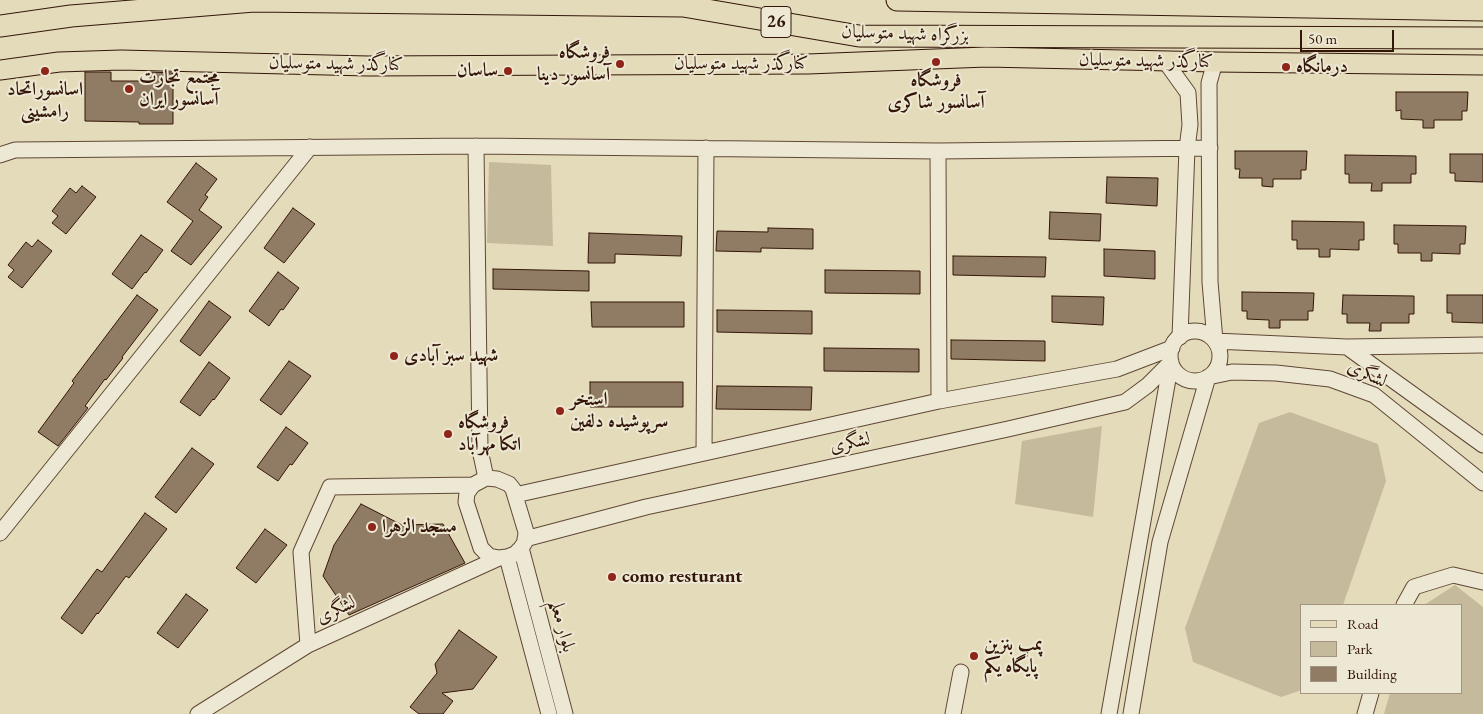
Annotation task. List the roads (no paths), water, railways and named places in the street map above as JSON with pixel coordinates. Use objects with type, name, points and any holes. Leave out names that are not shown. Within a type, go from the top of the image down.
[{"type":"highway","name":"بزرگراه شهید متوسلیان","points":[[897,0],[1483,10]]},
{"type":"highway","name":"بزرگراه شهید متوسلیان","points":[[0,26],[71,16],[254,1],[436,2],[682,6],[860,36],[1483,38]]},
{"type":"main road","points":[[877,36],[986,58]]},
{"type":"main road","name":"کنارگذر شهید متوسلیان","points":[[0,70],[60,62],[121,60],[378,66],[808,64],[986,58],[1483,65]]},
{"type":"lane","points":[[1109,714],[1174,349],[1186,333],[1202,332],[1215,341],[1219,348],[1220,356],[1214,372],[1201,380],[1186,379],[1174,369],[1174,349],[1187,148],[1190,125],[1188,94],[1165,62]]},
{"type":"lane","points":[[1215,62],[1209,83],[1210,282],[1215,341]]},
{"type":"lane","points":[[0,155],[15,150],[476,146],[938,151],[1210,148]]},
{"type":"lane","points":[[308,645],[301,552],[330,487],[479,481],[498,479],[509,484],[514,489],[526,532],[523,544],[515,554],[503,557],[489,556],[481,548],[466,502],[467,493],[479,481],[480,450],[476,146]]},
{"type":"lane","points":[[0,533],[310,147]]},
{"type":"lane","points":[[704,453],[706,148]]},
{"type":"lane","points":[[938,151],[940,401]]},
{"type":"lane","name":"لشگری","points":[[1215,341],[1347,347],[1483,445]]},
{"type":"lane","points":[[1347,347],[1483,345]]},
{"type":"lane","name":"لشگری","points":[[515,495],[940,401],[1116,369],[1174,349]]},
{"type":"lane","name":"لشگری","points":[[523,544],[646,507],[1125,402],[1148,385],[1174,349]]},
{"type":"lane","name":"لشگری","points":[[1208,377],[1232,372],[1276,373],[1330,379],[1374,395],[1483,483]]},
{"type":"lane","points":[[1131,714],[1160,542],[1208,377]]},
{"type":"lane","name":"بلوار معلم","points":[[523,544],[564,714]]},
{"type":"lane","name":"لشگری","points":[[198,714],[308,645],[503,557]]},
{"type":"lane","name":"بلوار معلم","points":[[503,557],[549,714]]},
{"type":"lane","points":[[1405,604],[1414,587],[1454,575],[1483,582]]},
{"type":"lane","points":[[953,714],[961,672]]},
{"type":"lane","points":[[1364,714],[1371,694]]},
{"type":"place","name":"فروشگاه آسانسور شاکری","points":[[936,62]]},
{"type":"place","name":"فروشگاه آسانسور دینا","points":[[620,64]]},
{"type":"place","name":"درمانگاه","points":[[1286,67]]},
{"type":"place","name":"اسانسوراتحاد رامشینی","points":[[45,71]]},
{"type":"place","name":"ساسان","points":[[508,71]]},
{"type":"place","name":"مجتمع تجارت آسانسور ایران","points":[[129,89]]},
{"type":"place","name":"شهید سبز آبادی","points":[[394,356]]},
{"type":"place","name":"استخر سرپوشیده دلفین","points":[[560,411]]},
{"type":"place","name":"فروشگاه اتکا مهرآباد","points":[[448,434]]},
{"type":"place","name":"مسجد الزهرا","points":[[372,527]]},
{"type":"place","name":"como resturant","points":[[612,577]]},
{"type":"place","name":"پمپ بنزين پايگاه يكم","points":[[974,656]]}]
